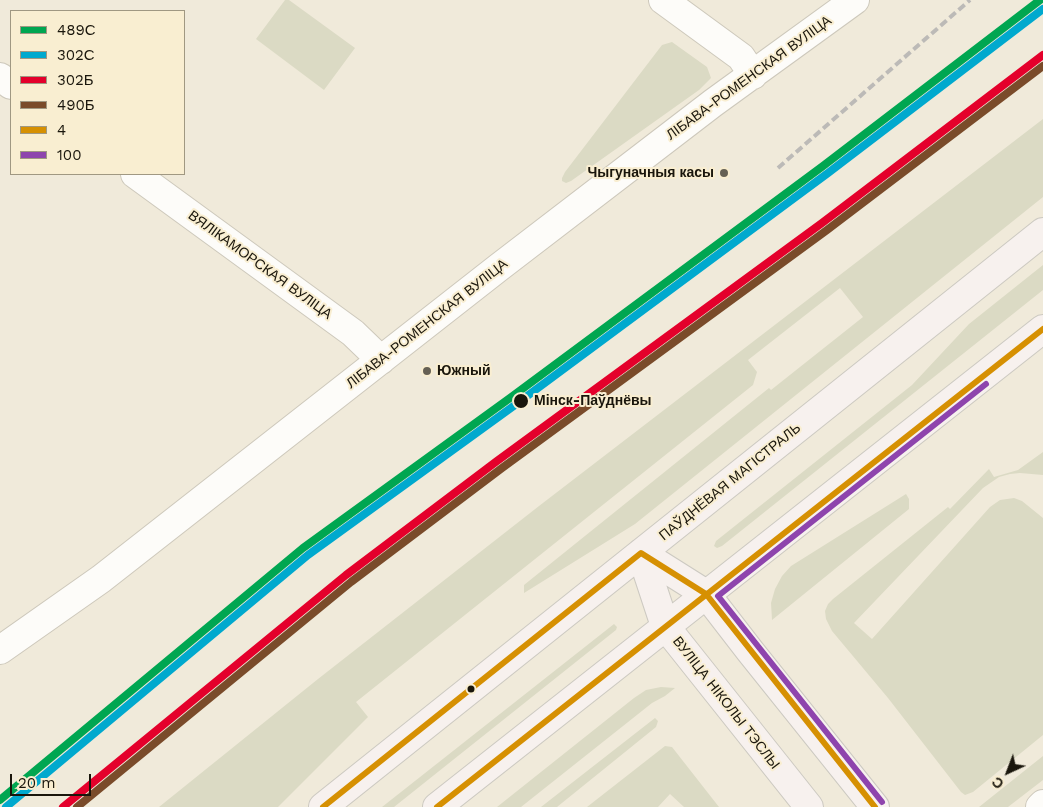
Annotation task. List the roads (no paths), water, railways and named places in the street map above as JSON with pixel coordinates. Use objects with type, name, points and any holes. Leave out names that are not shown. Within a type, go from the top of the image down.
[{"type":"main road","name":"ПАЎДНЁВАЯ МАГІСТРАЛЬ","points":[[323,807],[1043,232]]},
{"type":"main road","points":[[437,807],[1043,329]]},
{"type":"main road","points":[[641,553],[706,594],[875,807]]},
{"type":"main road","name":"ВУЛІЦА НІКОЛЫ ТЭСЛЫ","points":[[641,553],[665,626],[809,807]]},
{"type":"street","points":[[663,0],[741,57],[753,75]]},
{"type":"street","name":"ЛІБАВА-РОМЕНСКАЯ ВУЛІЦА","points":[[2,645],[101,579],[705,109],[855,0]]},
{"type":"street","name":"ВЯЛІКАМОРСКАЯ ВУЛІЦА","points":[[136,175],[353,333],[381,360]]},
{"type":"street","points":[[1040,807],[1043,804]]},
{"type":"railway","points":[[778,168],[970,0]]},
{"type":"place","name":"Чыгуначныя касы","points":[[724,173]]},
{"type":"place","name":"Южный","points":[[427,371]]},
{"type":"place","name":"Мінск-Паўднёвы","points":[[521,401]]}]
